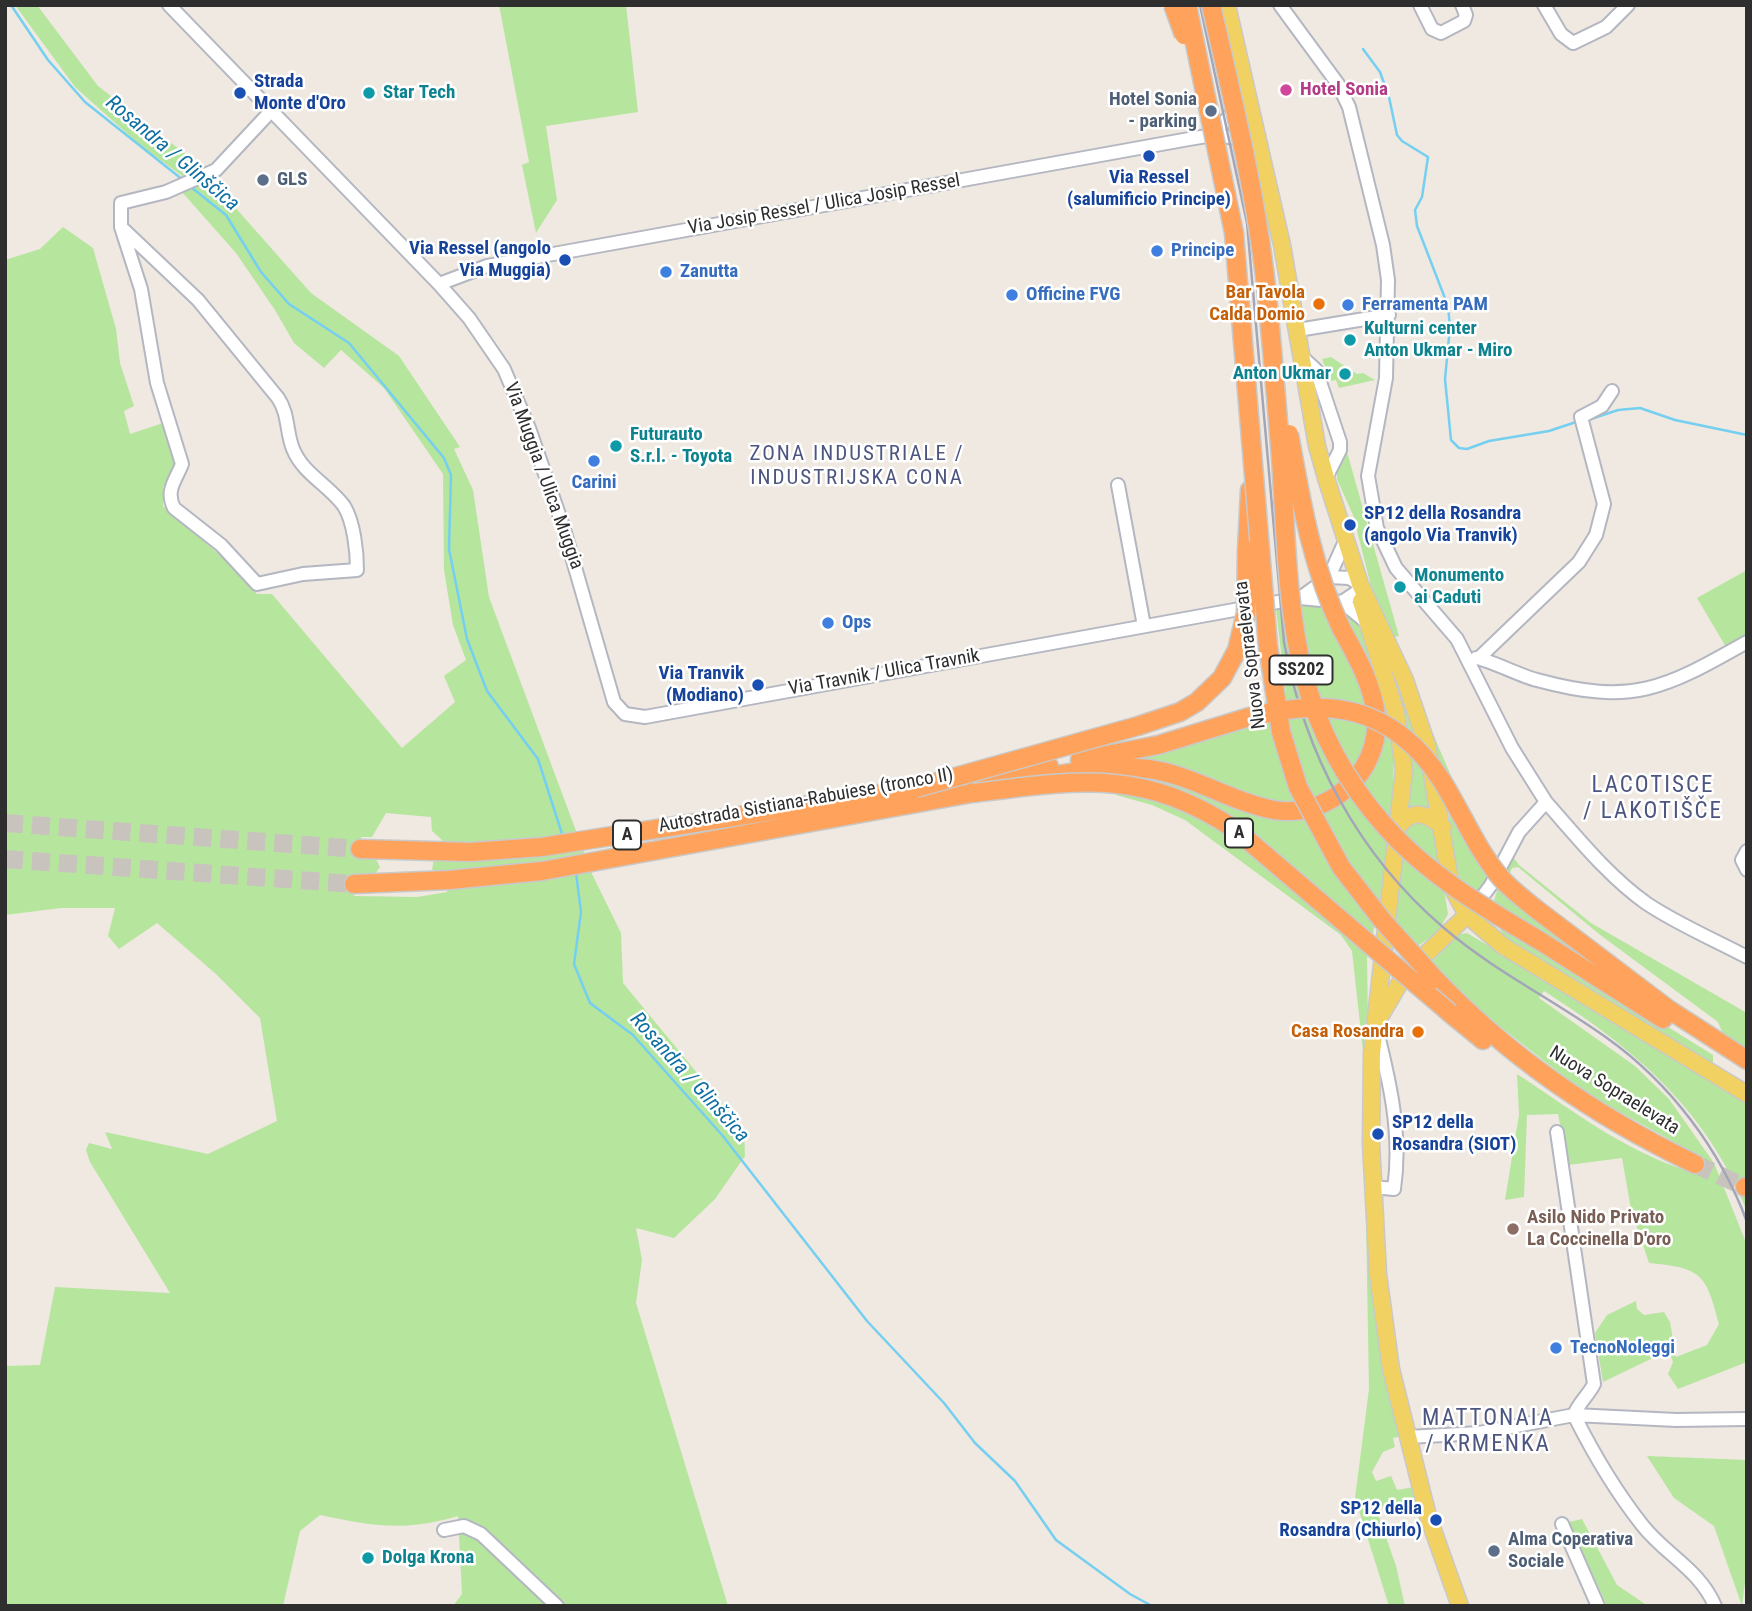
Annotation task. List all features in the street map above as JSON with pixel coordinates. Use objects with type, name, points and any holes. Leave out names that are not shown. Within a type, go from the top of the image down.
[{"type":"highway","points":[[1173,5],[1187,44],[1234,233]]},
{"type":"highway","name":"Nuova Sopraelevata","points":[[1187,5],[1234,233],[1273,691],[1289,762],[1311,813],[1341,867],[1382,920],[1435,979],[1482,1024],[1545,1074],[1613,1120],[1695,1164]]},
{"type":"highway","name":"SS202","points":[[1211,5],[1251,200],[1268,303],[1292,629],[1310,702],[1323,734],[1353,785],[1403,845],[1469,897],[1747,1070]]},
{"type":"highway","name":"A","points":[[974,793],[1113,766],[1150,769],[1251,805],[1278,811],[1301,810],[1322,804],[1342,794],[1358,778],[1375,741],[1376,717],[1373,700],[1359,661],[1341,628],[1321,578],[1308,532],[1268,303]]},
{"type":"highway","name":"A","points":[[916,788],[1160,719],[1180,712],[1210,691],[1231,664],[1243,631],[1253,469]]},
{"type":"highway","name":"A","points":[[916,788],[1158,745],[1276,710],[1328,706],[1373,719],[1411,745],[1441,780],[1483,855],[1502,879],[1536,909],[1668,1009],[1747,1060]]},
{"type":"highway","name":"A","points":[[974,793],[1052,783],[1101,781],[1141,785],[1207,811],[1236,830],[1450,1013],[1512,1062],[1581,1108],[1623,1132],[1659,1146]]},
{"type":"highway","name":"Autostrada Sistiana-Rabuiese (tronco II)","points":[[360,849],[443,852],[542,847],[916,788]]},
{"type":"highway","name":"Autostrada Sistiana-Rabuiese (tronco II)","points":[[354,884],[449,880],[542,871],[974,793]]},
{"type":"main road","points":[[1227,5],[1256,126],[1298,330],[1317,446],[1360,584],[1391,649],[1418,717],[1434,774],[1451,886],[1467,915],[1503,946],[1747,1094]]},
{"type":"main road","points":[[1360,584],[1365,621],[1396,713],[1404,770],[1370,1099],[1378,1274],[1391,1369],[1428,1516],[1460,1606]]},
{"type":"main road","points":[[1398,827],[1405,817],[1420,813],[1443,827]]},
{"type":"main road","points":[[1376,1027],[1391,992],[1420,958],[1467,915]]},
{"type":"main road","points":[[1385,939],[1403,956],[1420,958]]},
{"type":"street","name":"Via Muggia / Ulica Muggia","points":[[169,5],[439,284],[469,318],[504,369],[529,428],[564,526],[614,702],[625,713]]},
{"type":"street","points":[[1280,5],[1334,77],[1349,107],[1383,245],[1388,315],[1387,378],[1368,476],[1371,508],[1396,568],[1440,615],[1474,658],[1512,748],[1546,802],[1584,845],[1636,895],[1665,915],[1747,957]]},
{"type":"street","points":[[1420,5],[1432,29],[1441,33],[1464,21],[1466,15],[1462,5]]},
{"type":"street","points":[[1544,5],[1562,34],[1573,43],[1606,27],[1628,5]]},
{"type":"street","points":[[1213,135],[1226,122],[1247,90]]},
{"type":"street","points":[[121,227],[198,300],[278,398],[285,409],[293,451],[303,466],[344,507],[354,542],[357,570],[295,575],[257,584],[221,545],[174,508],[169,492],[182,464],[157,383],[141,289],[121,227],[121,202],[177,188],[216,170],[272,110]]},
{"type":"street","points":[[1226,122],[1237,119],[1256,126]]},
{"type":"street","points":[[1228,139],[1242,136],[1256,126]]},
{"type":"street","name":"Via Josip Ressel / Ulica Josip Ressel","points":[[439,284],[487,266],[1213,135],[1228,139],[1264,164]]},
{"type":"street","points":[[1298,330],[1388,315]]},
{"type":"street","points":[[1303,358],[1316,370],[1340,442],[1340,450],[1326,478]]},
{"type":"street","points":[[1474,658],[1589,549],[1601,522],[1604,504],[1581,417],[1602,406],[1612,391]]},
{"type":"street","points":[[1118,485],[1144,626]]},
{"type":"street","name":"Via Travnik / Ulica Travnik","points":[[1300,598],[1329,577],[1346,539]]},
{"type":"street","points":[[1329,577],[1349,578],[1360,584],[1357,592],[1342,602],[1365,621]]},
{"type":"street","name":"Via Travnik / Ulica Travnik","points":[[625,713],[645,717],[1300,598],[1342,602]]},
{"type":"street","points":[[1474,658],[1515,674],[1572,690],[1631,693],[1689,674],[1747,642]]},
{"type":"street","points":[[1467,915],[1483,898],[1519,832],[1546,802]]},
{"type":"street","points":[[1747,851],[1742,860],[1747,870]]},
{"type":"street","points":[[1373,1187],[1394,1189],[1398,1148],[1387,1069],[1376,1027]]},
{"type":"street","points":[[1557,1132],[1594,1384],[1589,1394],[1579,1403],[1574,1415]]},
{"type":"street","points":[[1574,1415],[1598,1459],[1644,1528],[1707,1587],[1715,1606]]},
{"type":"street","points":[[1408,1437],[1479,1433],[1574,1415],[1676,1420],[1747,1419]]},
{"type":"street","points":[[1562,1524],[1598,1606]]},
{"type":"street","points":[[444,1530],[464,1526],[481,1534],[557,1606]]},
{"type":"green space","points":[[15,5],[37,5],[98,86],[193,160],[311,293],[399,356],[460,447],[454,449],[473,490],[489,597],[592,874],[621,933],[623,983],[744,1130],[745,1156],[715,1199],[674,1238],[636,1228],[642,1260],[636,1303],[728,1606],[453,1606],[462,1594],[458,1516],[421,1524],[389,1526],[320,1515],[300,1531],[283,1606],[5,1606],[5,1366],[40,1365],[55,1287],[170,1293],[90,1162],[86,1150],[89,1143],[112,1149],[105,1132],[208,1154],[277,1121],[260,1018],[216,974],[157,923],[119,949],[108,936],[115,908],[61,908],[5,915],[5,260],[40,249],[63,227],[93,248],[116,329],[120,363],[134,406],[124,411],[130,434],[163,423],[175,464],[163,487],[163,506],[222,557],[257,594],[272,594],[402,748],[455,702],[444,676],[466,660],[453,625],[444,570],[443,474],[384,388],[341,350],[324,368],[294,343],[236,253],[174,183],[185,178],[141,146],[75,87]],"holes":[[[386,813],[431,817],[432,831],[444,842],[443,852],[434,859],[432,869],[449,880],[447,892],[417,897],[354,896],[357,874],[375,874],[380,867],[375,857],[359,859],[361,837],[372,837]]]},
{"type":"green space","points":[[499,5],[626,5],[638,112],[546,126],[557,200],[536,233],[522,165],[529,162]]},
{"type":"green space","points":[[1331,357],[1357,374],[1363,373],[1375,380],[1339,388],[1336,380],[1330,381],[1322,359]]},
{"type":"green space","points":[[1347,452],[1399,636],[1394,637],[1374,598],[1353,515],[1337,479],[1337,466]]},
{"type":"green space","points":[[1747,570],[1747,643],[1726,647],[1697,598]]},
{"type":"green space","points":[[1301,604],[1335,604],[1363,626],[1389,720],[1394,758],[1393,790],[1379,907],[1367,958],[1372,1274],[1402,1436],[1393,1438],[1395,1447],[1383,1452],[1372,1472],[1376,1481],[1391,1476],[1397,1490],[1414,1487],[1418,1505],[1381,1507],[1379,1517],[1396,1566],[1405,1606],[1389,1606],[1355,1498],[1369,1389],[1363,1051],[1352,951],[1341,935],[1185,820],[1152,805],[1116,795],[1116,749],[1286,695],[1276,609]]},
{"type":"green space","points":[[1384,650],[1416,736],[1435,813],[1407,811]]},
{"type":"green space","points":[[1418,699],[1460,797],[1496,862],[1483,886],[1465,904],[1456,870],[1448,808]]},
{"type":"green space","points":[[1418,818],[1434,829],[1448,914],[1438,932],[1415,948],[1393,930],[1406,827]]},
{"type":"green space","points":[[1513,857],[1519,865],[1591,923],[1747,1013],[1747,1053],[1726,1041],[1718,1022],[1599,934],[1518,867],[1512,868],[1509,876],[1616,977],[1535,944],[1713,1055],[1713,1065],[1505,937],[1498,926],[1494,906],[1498,888]]},
{"type":"green space","points":[[1467,933],[1747,1099],[1747,1180],[1742,1195],[1747,1197],[1747,1211],[1711,1142],[1664,1084],[1637,1059],[1577,1013],[1544,991],[1539,998],[1635,1066],[1669,1099],[1714,1163],[1747,1245],[1747,1362],[1678,1389],[1668,1374],[1673,1362],[1667,1345],[1661,1347],[1657,1356],[1603,1382],[1595,1333],[1607,1315],[1636,1301],[1637,1309],[1644,1315],[1664,1312],[1670,1322],[1676,1357],[1707,1345],[1719,1324],[1710,1294],[1699,1277],[1691,1271],[1649,1263],[1631,1209],[1622,1158],[1568,1165],[1558,1114],[1527,1115],[1524,1197],[1505,1200],[1519,1115],[1517,1074],[1606,1133],[1652,1157],[1704,1176],[1695,1164],[1710,1162],[1584,1092],[1475,1007],[1408,988],[1457,935]]},
{"type":"green space","points":[[1647,1456],[1747,1460],[1747,1567],[1742,1606],[1714,1526],[1674,1498]]},
{"type":"green space","points":[[1582,1519],[1617,1585],[1648,1606],[1607,1606],[1569,1522]]},
{"type":"waterway","name":"Rosandra / Glinščica","points":[[11,5],[48,60],[85,102],[183,180]]},
{"type":"waterway","points":[[1363,49],[1380,72],[1389,97],[1397,135],[1428,157],[1422,197],[1415,210],[1417,226],[1448,306],[1450,327],[1445,379],[1451,440],[1459,448],[1467,449],[1489,441],[1549,431],[1576,422]]},
{"type":"waterway","name":"Rosandra / Glinščica","points":[[191,187],[226,215],[261,272],[289,304],[349,343],[444,458],[451,475],[449,549],[467,639],[487,691],[538,759],[563,837]]},
{"type":"waterway","points":[[1588,420],[1618,410],[1640,408],[1675,420],[1747,435]]},
{"type":"waterway","name":"Rosandra / Glinščica","points":[[576,873],[581,912],[574,964],[590,1003],[633,1035],[722,1135],[867,1321],[944,1403],[975,1443],[1015,1481],[1056,1540],[1130,1594],[1152,1606]]},
{"type":"tunnel","points":[[5,823],[360,849]]},
{"type":"tunnel","points":[[5,859],[354,884]]},
{"type":"tunnel","points":[[1695,1164],[1745,1187]]},
{"type":"railway","points":[[1200,5],[1247,223],[1284,642],[1305,723],[1321,762],[1361,835],[1413,899],[1463,944],[1587,1024],[1652,1075],[1691,1120],[1707,1144],[1723,1169],[1747,1222]]},
{"type":"place","name":"Hotel Sonia","points":[[1286,90]]},
{"type":"place","name":"Strada Monte d'Oro","points":[[240,93]]},
{"type":"place","name":"Star Tech","points":[[369,93]]},
{"type":"place","name":"Hotel Sonia - parking","points":[[1211,111]]},
{"type":"place","name":"Via Ressel (salumificio Principe)","points":[[1149,156]]},
{"type":"place","name":"GLS","points":[[263,180]]},
{"type":"place","name":"Principe","points":[[1157,251]]},
{"type":"place","name":"Via Ressel (angolo Via Muggia)","points":[[565,260]]},
{"type":"place","name":"Zanutta","points":[[666,272]]},
{"type":"place","name":"Officine FVG","points":[[1012,295]]},
{"type":"place","name":"Bar Tavola Calda Domio","points":[[1319,304]]},
{"type":"place","name":"Ferramenta PAM","points":[[1348,305]]},
{"type":"place","name":"Kulturni center Anton Ukmar - Miro","points":[[1350,340]]},
{"type":"place","name":"Anton Ukmar","points":[[1345,374]]},
{"type":"place","name":"Futurauto S.r.l. - Toyota","points":[[616,446]]},
{"type":"place","name":"Carini","points":[[594,461]]},
{"type":"place","name":"SP12 della Rosandra (angolo Via Tranvik)","points":[[1350,525]]},
{"type":"place","name":"Monumento ai Caduti","points":[[1400,587]]},
{"type":"place","name":"Ops","points":[[828,623]]},
{"type":"place","name":"Via Tranvik (Modiano)","points":[[758,685]]},
{"type":"place","name":"Casa Rosandra","points":[[1418,1032]]},
{"type":"place","name":"SP12 della Rosandra (SIOT)","points":[[1378,1134]]},
{"type":"place","name":"Asilo Nido Privato La Coccinella D'oro","points":[[1513,1229]]},
{"type":"place","name":"TecnoNoleggi","points":[[1556,1348]]},
{"type":"place","name":"SP12 della Rosandra (Chiurlo)","points":[[1436,1520]]},
{"type":"place","name":"Alma Coperativa Sociale","points":[[1494,1551]]},
{"type":"place","name":"Dolga Krona","points":[[368,1558]]},
{"type":"district","name":"ZONA INDUSTRIALE / INDUSTRIJSKA CONA","points":[[857,467]]},
{"type":"district","name":"LACOTISCE / LAKOTIŠČE","points":[[1653,799]]},
{"type":"district","name":"MATTONAIA / KRMENKA","points":[[1488,1432]]}]
